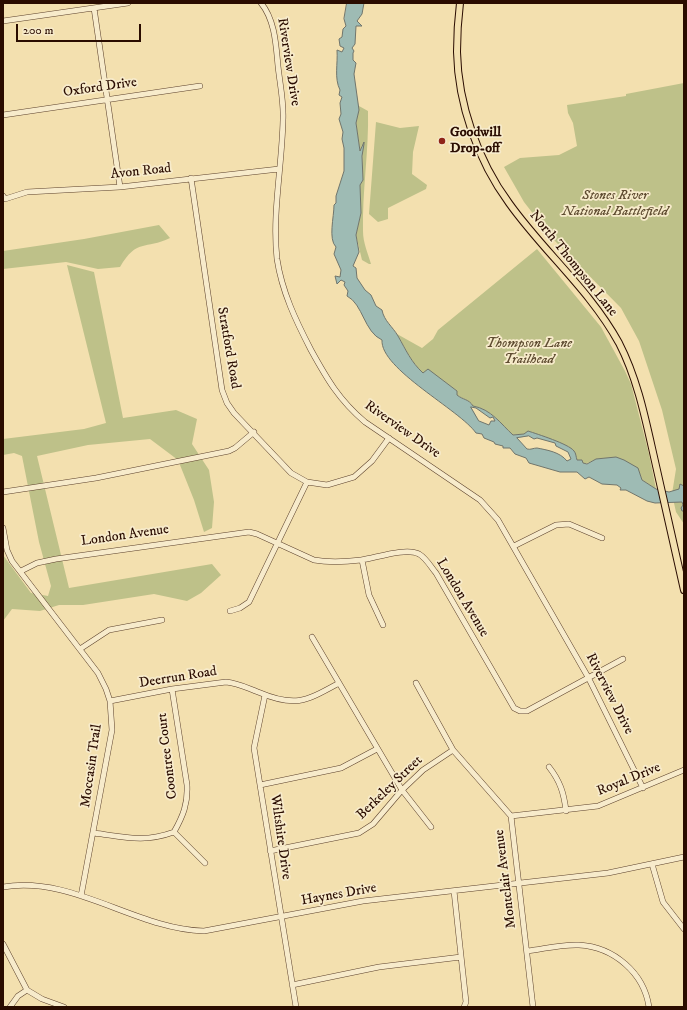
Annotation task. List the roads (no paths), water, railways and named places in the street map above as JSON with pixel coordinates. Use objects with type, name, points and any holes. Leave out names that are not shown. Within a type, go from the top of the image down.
[{"type":"main road","name":"North Thompson Lane","points":[[460,3],[457,53],[460,84],[467,115],[477,144],[489,171],[509,203],[586,294],[600,312],[619,344],[638,390],[684,590]]},
{"type":"street","points":[[3,21],[128,3]]},
{"type":"street","name":"Riverview Drive","points":[[261,3],[267,10],[274,34],[283,98],[284,121],[279,169],[276,236],[278,260],[285,294],[296,321],[329,382],[338,395],[365,422],[480,500],[498,520],[588,677],[643,788]]},
{"type":"street","points":[[94,8],[120,187]]},
{"type":"street","name":"Oxford Drive","points":[[3,115],[200,86]]},
{"type":"street","name":"Avon Road","points":[[4,199],[27,192],[120,187],[279,169]]},
{"type":"street","name":"Stratford Road","points":[[190,178],[222,390],[227,403],[234,413],[254,432],[291,473],[307,482],[327,485],[354,477],[372,461],[389,438]]},
{"type":"street","points":[[3,492],[96,478],[236,448],[254,432]]},
{"type":"street","points":[[230,611],[240,608],[249,602],[279,543],[307,482]]},
{"type":"street","points":[[514,546],[556,525],[569,524],[582,528],[602,538]]},
{"type":"street","name":"Moccasin Trail","points":[[3,528],[7,550],[12,561],[98,673],[110,701],[112,730],[94,833],[81,896]]},
{"type":"street","name":"London Avenue","points":[[21,571],[37,563],[62,557],[249,532],[279,543],[314,560],[338,562],[362,560],[410,552],[418,554],[436,573],[514,708],[520,711],[527,711],[623,659]]},
{"type":"street","points":[[362,560],[368,595],[383,625]]},
{"type":"street","points":[[80,649],[109,630],[162,620]]},
{"type":"street","points":[[312,637],[402,790],[431,827]]},
{"type":"street","name":"Deerrun Road","points":[[110,701],[208,683],[234,683],[265,695],[296,702],[304,701],[339,683]]},
{"type":"street","name":"Montclair Avenue","points":[[416,683],[453,750],[511,816],[533,1007]]},
{"type":"street","name":"Coontree Court","points":[[172,689],[188,800],[183,816],[174,832]]},
{"type":"street","name":"Wiltshire Drive","points":[[265,695],[254,748],[280,918],[296,1007]]},
{"type":"street","points":[[260,785],[341,768],[377,749]]},
{"type":"street","name":"Berkeley Street","points":[[270,851],[359,833],[373,824],[402,790],[432,763],[453,750]]},
{"type":"street","points":[[549,766],[559,780],[565,796],[566,811]]},
{"type":"street","name":"Royal Drive","points":[[511,816],[566,811],[598,806],[684,770]]},
{"type":"street","points":[[94,833],[146,839],[158,838],[174,832],[205,863]]},
{"type":"street","name":"Haynes Drive","points":[[3,887],[23,884],[44,886],[81,896],[162,925],[185,930],[204,931],[222,929],[363,901],[608,873],[684,857]]},
{"type":"street","points":[[652,864],[663,902],[684,929]]},
{"type":"street","points":[[454,891],[466,1002],[464,1007]]},
{"type":"street","points":[[3,944],[27,990],[42,999],[64,1007]]},
{"type":"street","points":[[527,952],[578,945],[594,947],[607,952],[632,970],[644,988],[649,1007]]},
{"type":"street","points":[[292,985],[379,967],[461,958]]},
{"type":"street","points":[[10,1007],[18,996],[27,990]]},
{"type":"water","points":[[347,3],[364,3],[362,14],[357,21],[362,26],[356,26],[355,44],[352,48],[354,51],[353,60],[356,63],[354,74],[359,110],[356,123],[360,151],[364,142],[362,156],[363,180],[360,185],[361,213],[356,235],[359,252],[353,266],[356,268],[357,278],[365,290],[371,295],[376,306],[382,310],[389,324],[412,360],[423,373],[428,369],[457,391],[457,395],[459,397],[470,402],[473,406],[485,410],[500,422],[513,435],[524,434],[528,431],[566,445],[574,451],[577,460],[582,460],[583,463],[587,464],[596,459],[616,457],[624,460],[638,468],[642,480],[656,489],[669,492],[679,489],[680,484],[684,486],[684,511],[682,511],[681,508],[683,505],[682,502],[655,503],[647,501],[626,490],[620,490],[621,488],[617,485],[602,484],[589,477],[585,479],[577,472],[560,472],[529,463],[526,458],[515,454],[510,448],[503,448],[503,446],[495,444],[494,442],[484,438],[482,434],[476,433],[394,364],[385,351],[382,340],[371,331],[357,305],[347,296],[348,291],[344,285],[345,282],[341,280],[337,284],[335,276],[340,277],[341,270],[334,254],[336,247],[332,239],[332,228],[334,205],[336,203],[336,196],[344,171],[343,132],[339,119],[341,114],[340,103],[342,97],[339,95],[340,90],[337,81],[337,50],[342,52],[344,48],[340,46],[339,39],[342,37],[343,29],[346,26],[344,19]],"holes":[[[471,407],[476,408],[490,418],[493,417],[495,421],[491,421],[489,425],[479,421]],[[529,436],[534,439],[537,438],[555,443],[556,446],[568,452],[571,459],[567,461],[557,453],[537,448],[527,449],[517,438]]]},
{"type":"place","name":"Goodwill Drop-off","points":[[442,141]]},
{"type":"park label","name":"Stones River National Battlefield","points":[[615,204]]},
{"type":"park label","name":"Thompson Lane Trailhead","points":[[529,352]]}]
